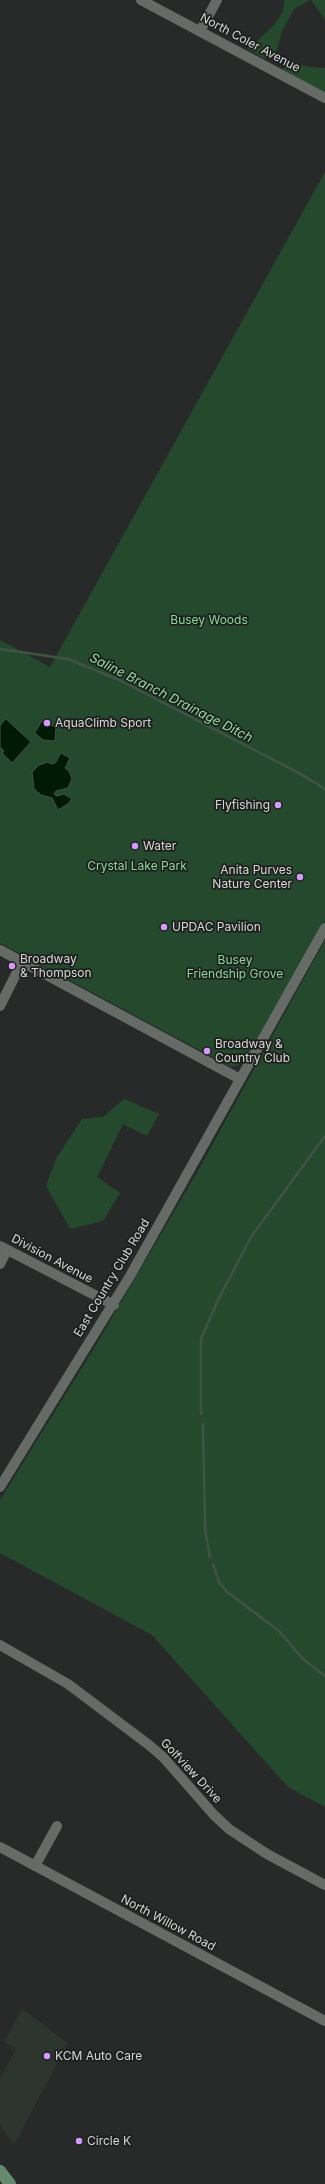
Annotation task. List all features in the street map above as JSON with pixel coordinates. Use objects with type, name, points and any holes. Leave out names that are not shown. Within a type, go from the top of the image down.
[{"type":"main road","points":[[0,2171],[10,2184]]},
{"type":"street","name":"North Coler Avenue","points":[[141,0],[325,98]]},
{"type":"street","points":[[200,31],[217,0]]},
{"type":"street","name":"East Country Club Road","points":[[0,1487],[114,1305],[325,928]]},
{"type":"street","points":[[0,950],[240,1079]]},
{"type":"street","points":[[0,1006],[22,962]]},
{"type":"street","points":[[0,1264],[4,1248]]},
{"type":"street","name":"Division Avenue","points":[[4,1248],[114,1305]]},
{"type":"street","name":"Golfview Drive","points":[[0,1645],[62,1680],[149,1745],[163,1758],[214,1815],[229,1829],[266,1854],[325,1885]]},
{"type":"street","points":[[36,1866],[57,1826]]},
{"type":"street","name":"North Willow Road","points":[[0,1847],[325,2021]]},
{"type":"shaded area","points":[[6,719],[31,742],[12,763],[2,753],[4,751],[0,747],[0,726]]},
{"type":"shaded area","points":[[42,721],[56,727],[55,741],[43,740],[35,733]]},
{"type":"shaded area","points":[[61,753],[70,758],[65,768],[69,771],[72,779],[68,788],[56,791],[54,794],[57,796],[64,794],[72,799],[68,804],[58,810],[52,798],[41,795],[34,789],[32,772],[39,765],[48,762],[51,764],[55,763]]},
{"type":"shaded area","points":[[22,2009],[68,2043],[14,2145],[0,2125],[0,2078],[16,2049],[4,2042]]},
{"type":"green space","points":[[284,0],[310,0],[294,9],[282,31],[277,50],[265,59],[247,49],[272,28],[284,7]]},
{"type":"green space","points":[[311,0],[325,0],[325,20]]},
{"type":"green space","points":[[285,62],[310,67],[325,68],[325,93],[283,71]]},
{"type":"green space","points":[[325,172],[325,921],[247,1059],[239,1065],[231,1067],[0,943],[0,640],[50,667]]},
{"type":"green space","points":[[325,940],[325,1807],[288,1787],[152,1635],[0,1553],[0,1500],[96,1345],[199,1169]]},
{"type":"green space","points":[[124,1099],[159,1114],[147,1136],[123,1124],[97,1177],[120,1193],[103,1221],[70,1229],[46,1186],[57,1157],[82,1119],[103,1117]]},
{"type":"waterway","name":"Saline Branch Drainage Ditch","points":[[0,649],[68,659],[119,680],[299,773],[325,789]]},
{"type":"waterway","points":[[201,1414],[201,1339],[218,1300],[251,1237],[325,1136]]},
{"type":"waterway","points":[[203,1423],[205,1529],[210,1557]]},
{"type":"waterway","points":[[213,1564],[219,1582],[226,1591],[279,1631],[303,1659],[325,1676]]},
{"type":"place","name":"AquaClimb Sport","points":[[47,723]]},
{"type":"place","name":"Flyfishing","points":[[278,805]]},
{"type":"place","name":"Water","points":[[135,846]]},
{"type":"place","name":"Anita Purves Nature Center","points":[[300,877]]},
{"type":"place","name":"UPDAC Pavilion","points":[[164,927]]},
{"type":"place","name":"Broadway & Thompson","points":[[12,966]]},
{"type":"place","name":"Broadway & Country Club","points":[[207,1051]]},
{"type":"place","name":"KCM Auto Care","points":[[47,2056]]},
{"type":"place","name":"Circle K","points":[[79,2141]]},
{"type":"park label","name":"Busey Woods","points":[[209,620]]},
{"type":"park label","name":"Crystal Lake Park","points":[[137,866]]},
{"type":"park label","name":"Busey Friendship Grove","points":[[235,967]]}]
